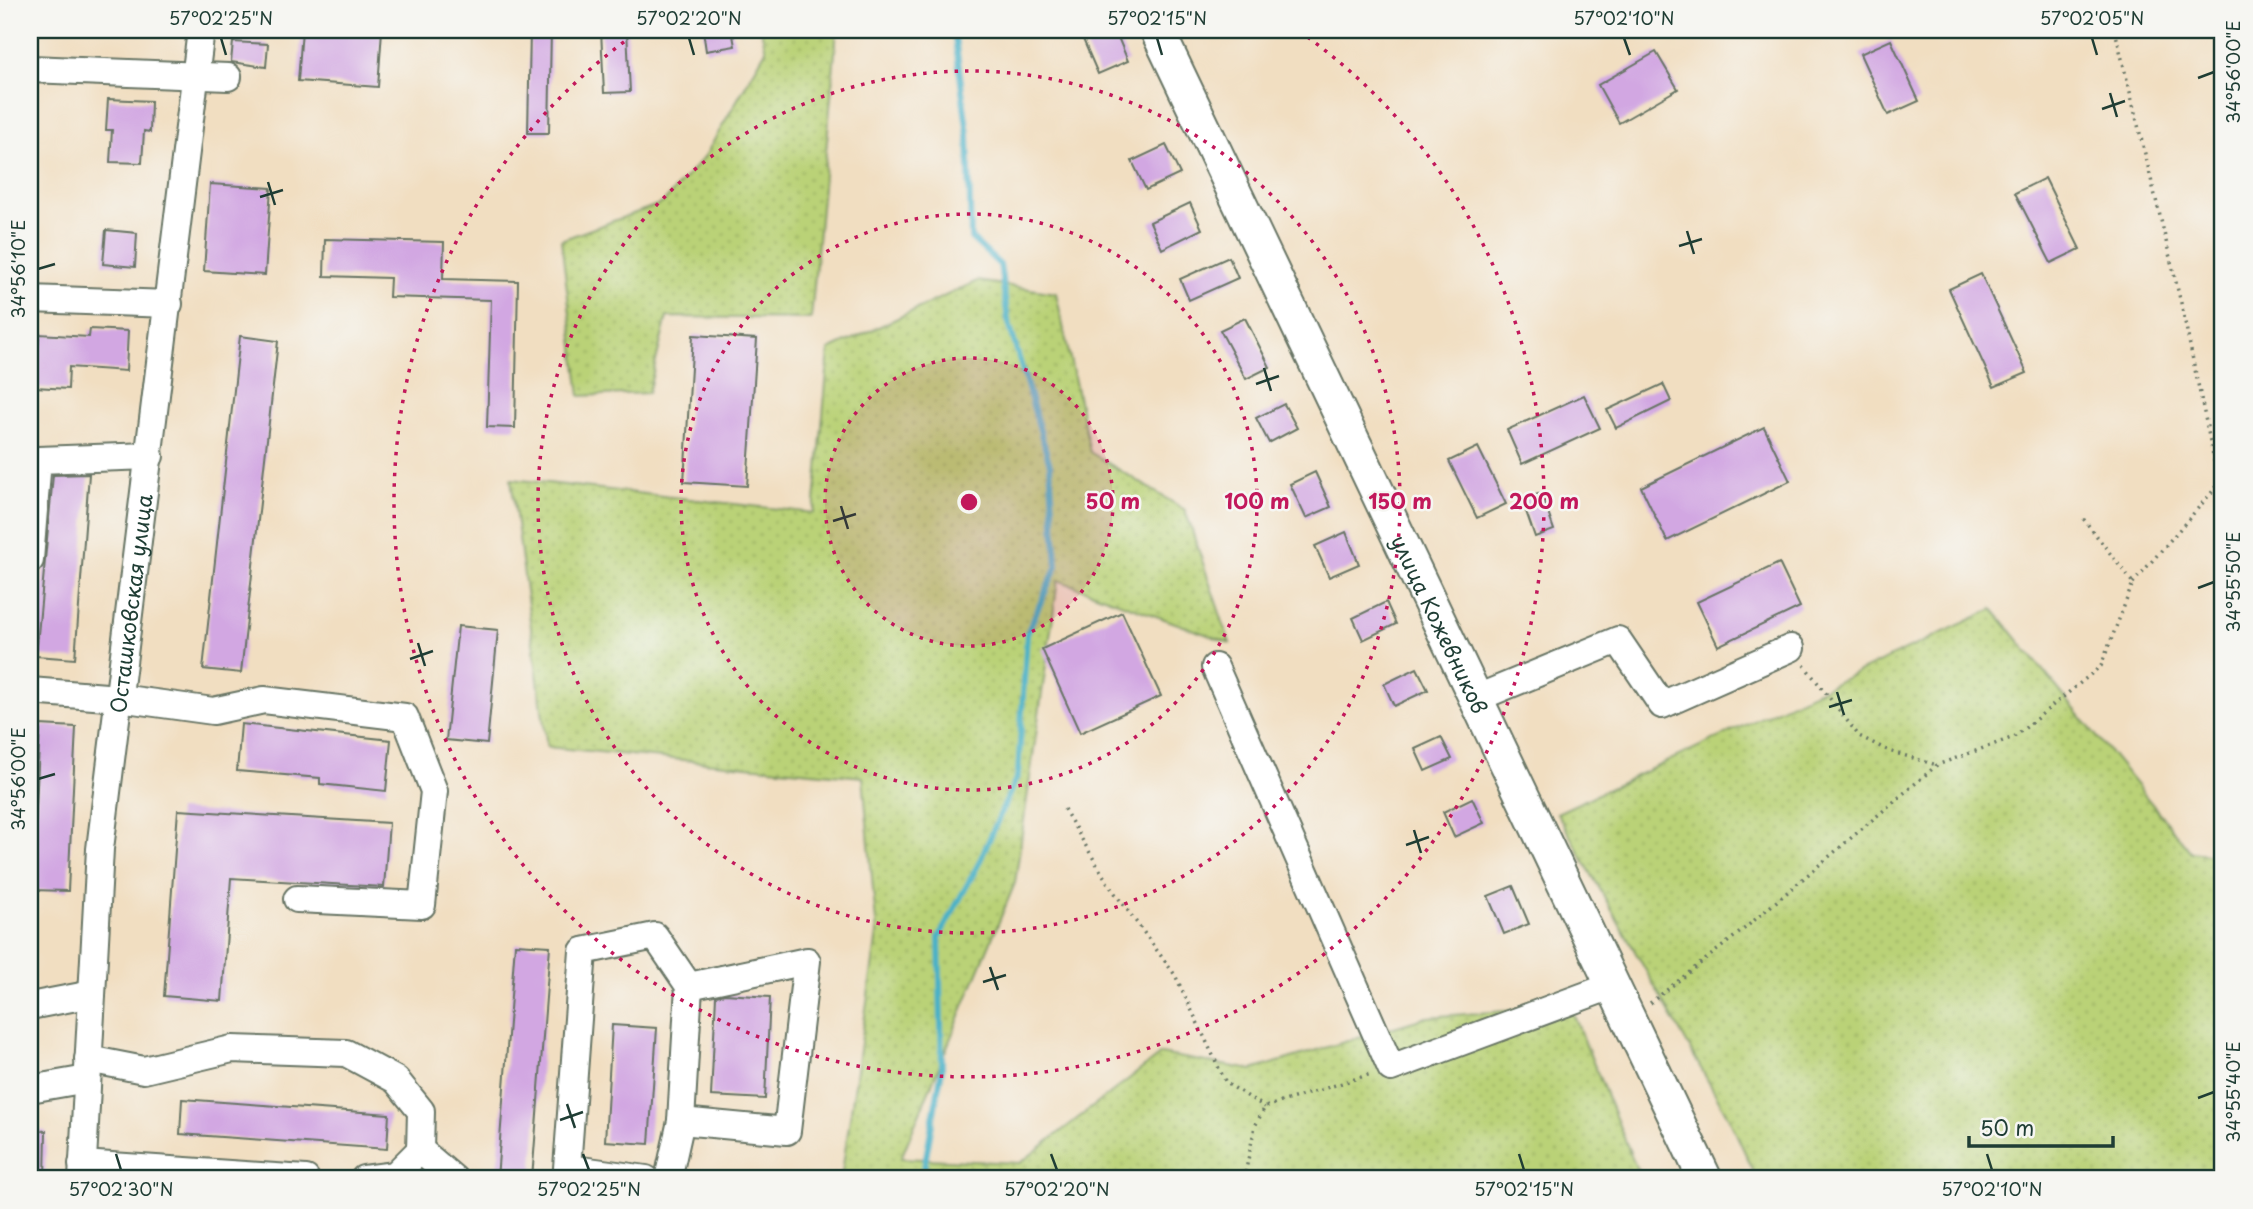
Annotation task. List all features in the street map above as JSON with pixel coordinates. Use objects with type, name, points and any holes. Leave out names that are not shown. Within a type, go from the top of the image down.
[{"type":"main road","name":"улица Кожевников","points":[[1157,30],[1705,1179]]},
{"type":"street","name":"Осташковская улица","points":[[82,1172],[100,849],[201,30]]},
{"type":"street","points":[[30,69],[195,73],[228,77]]},
{"type":"street","points":[[30,299],[169,304]]},
{"type":"street","points":[[30,560],[38,460],[150,456]]},
{"type":"street","points":[[1477,698],[1618,640],[1662,705],[1791,648]]},
{"type":"street","points":[[1215,667],[1391,1068],[1614,985]]},
{"type":"street","points":[[30,691],[119,698],[212,711],[264,700],[405,717],[434,791],[422,905],[297,899]]},
{"type":"street","points":[[646,1179],[568,1168],[583,951],[655,936],[689,986],[681,1121],[668,1179]]},
{"type":"street","points":[[681,1121],[786,1131],[807,961],[689,986]]},
{"type":"street","points":[[30,1006],[92,994]]},
{"type":"street","points":[[30,1089],[88,1069],[144,1070],[232,1049],[346,1053],[396,1080],[421,1111],[420,1150],[395,1175],[364,1179]]},
{"type":"street","points":[[420,1150],[454,1179]]},
{"type":"street","points":[[82,1172],[306,1179]]},
{"type":"path","points":[[1630,1019],[1738,934],[1937,765],[2014,737],[2101,666],[2133,583],[2219,484],[2181,303],[2115,30]]},
{"type":"path","points":[[2082,516],[2133,583]]},
{"type":"path","points":[[1791,648],[1859,736],[1889,751],[1937,765]]},
{"type":"path","points":[[1064,809],[1109,885],[1175,975],[1226,1083],[1265,1107]]},
{"type":"path","points":[[1244,1179],[1255,1126],[1265,1107],[1391,1068]]},
{"type":"green space","points":[[761,30],[837,30],[811,319],[667,317],[648,393],[580,396],[561,240],[663,203],[705,156],[766,50]]},
{"type":"green space","points":[[977,281],[1056,293],[1090,452],[1185,510],[1230,643],[1058,580],[1015,883],[901,1158],[1020,1163],[1161,1054],[1252,1070],[1427,1017],[1570,1006],[1641,1179],[841,1179],[877,934],[863,777],[547,747],[511,479],[814,513],[829,350]]},
{"type":"green space","points":[[1993,609],[2191,852],[2223,856],[2223,1179],[1757,1179],[1730,1120],[1557,813]]},
{"type":"building","points":[[302,30],[382,30],[378,87],[298,81]]},
{"type":"building","points":[[530,30],[551,30],[549,133],[528,133]]},
{"type":"building","points":[[601,30],[627,30],[630,92],[604,93]]},
{"type":"building","points":[[703,30],[732,30],[735,46],[706,51]]},
{"type":"building","points":[[1079,30],[1115,30],[1128,61],[1098,74]]},
{"type":"building","points":[[1891,40],[1919,101],[1888,115],[1860,54]]},
{"type":"building","points":[[233,42],[268,44],[266,67],[231,62]]},
{"type":"building","points":[[1656,52],[1678,89],[1619,123],[1598,85]]},
{"type":"building","points":[[108,99],[151,101],[150,132],[144,131],[142,163],[110,162],[112,130],[106,130]]},
{"type":"building","points":[[1166,145],[1180,174],[1146,190],[1132,161]]},
{"type":"building","points":[[2045,178],[2080,249],[2051,263],[2015,193]]},
{"type":"building","points":[[210,184],[271,188],[265,275],[204,271]]},
{"type":"building","points":[[1190,203],[1202,229],[1162,249],[1150,222]]},
{"type":"building","points":[[106,230],[137,233],[135,267],[103,264]]},
{"type":"building","points":[[325,239],[444,242],[443,279],[518,281],[515,428],[487,427],[491,300],[389,297],[390,278],[324,276]]},
{"type":"building","points":[[1229,257],[1238,278],[1189,300],[1180,279]]},
{"type":"building","points":[[1981,274],[2027,373],[1994,387],[1949,289]]},
{"type":"building","points":[[1245,318],[1270,367],[1246,379],[1220,330]]},
{"type":"building","points":[[90,329],[128,331],[126,371],[69,367],[68,389],[35,387],[39,334],[89,337]]},
{"type":"building","points":[[693,335],[757,339],[747,486],[684,482]]},
{"type":"building","points":[[240,336],[278,341],[241,673],[203,669]]},
{"type":"building","points":[[1663,384],[1671,401],[1616,428],[1607,410]]},
{"type":"building","points":[[1584,395],[1600,428],[1522,464],[1507,430]]},
{"type":"building","points":[[1284,404],[1297,428],[1269,443],[1256,418]]},
{"type":"building","points":[[1764,427],[1790,481],[1667,541],[1641,487]]},
{"type":"building","points":[[1478,447],[1506,504],[1477,518],[1449,461]]},
{"type":"building","points":[[1315,472],[1331,507],[1306,518],[1290,484]]},
{"type":"building","points":[[89,474],[75,659],[36,656],[53,475]]},
{"type":"building","points":[[1541,493],[1554,530],[1535,537],[1522,500]]},
{"type":"building","points":[[1346,532],[1359,564],[1329,577],[1315,546]]},
{"type":"building","points":[[1779,563],[1800,607],[1718,646],[1697,602]]},
{"type":"building","points":[[1386,602],[1396,624],[1363,640],[1353,618]]},
{"type":"building","points":[[1122,612],[1161,696],[1080,733],[1042,649]]},
{"type":"building","points":[[458,626],[498,630],[487,744],[446,740]]},
{"type":"building","points":[[1417,668],[1428,690],[1394,706],[1384,684]]},
{"type":"building","points":[[241,724],[391,740],[386,791],[320,784],[320,778],[237,771]]},
{"type":"building","points":[[40,725],[76,727],[68,891],[32,890]]},
{"type":"building","points":[[1441,737],[1452,759],[1425,771],[1415,749]]},
{"type":"building","points":[[1472,798],[1484,823],[1454,837],[1443,812]]},
{"type":"building","points":[[178,810],[389,823],[384,887],[231,878],[222,1001],[164,996]]},
{"type":"building","points":[[1513,886],[1529,924],[1504,934],[1488,896]]},
{"type":"building","points":[[515,944],[550,946],[532,1179],[497,1179]]},
{"type":"building","points":[[725,994],[770,997],[765,1099],[711,1096],[716,996]]},
{"type":"building","points":[[612,1025],[657,1028],[649,1144],[605,1141]]},
{"type":"building","points":[[182,1099],[389,1114],[387,1149],[180,1134]]},
{"type":"building","points":[[30,1130],[46,1131],[45,1179],[30,1179]]},
{"type":"waterway","points":[[922,1179],[942,1069],[939,937],[978,865],[1018,774],[1027,633],[1057,566],[1050,465],[1008,320],[1000,265],[971,238],[968,135],[954,30]]}]
